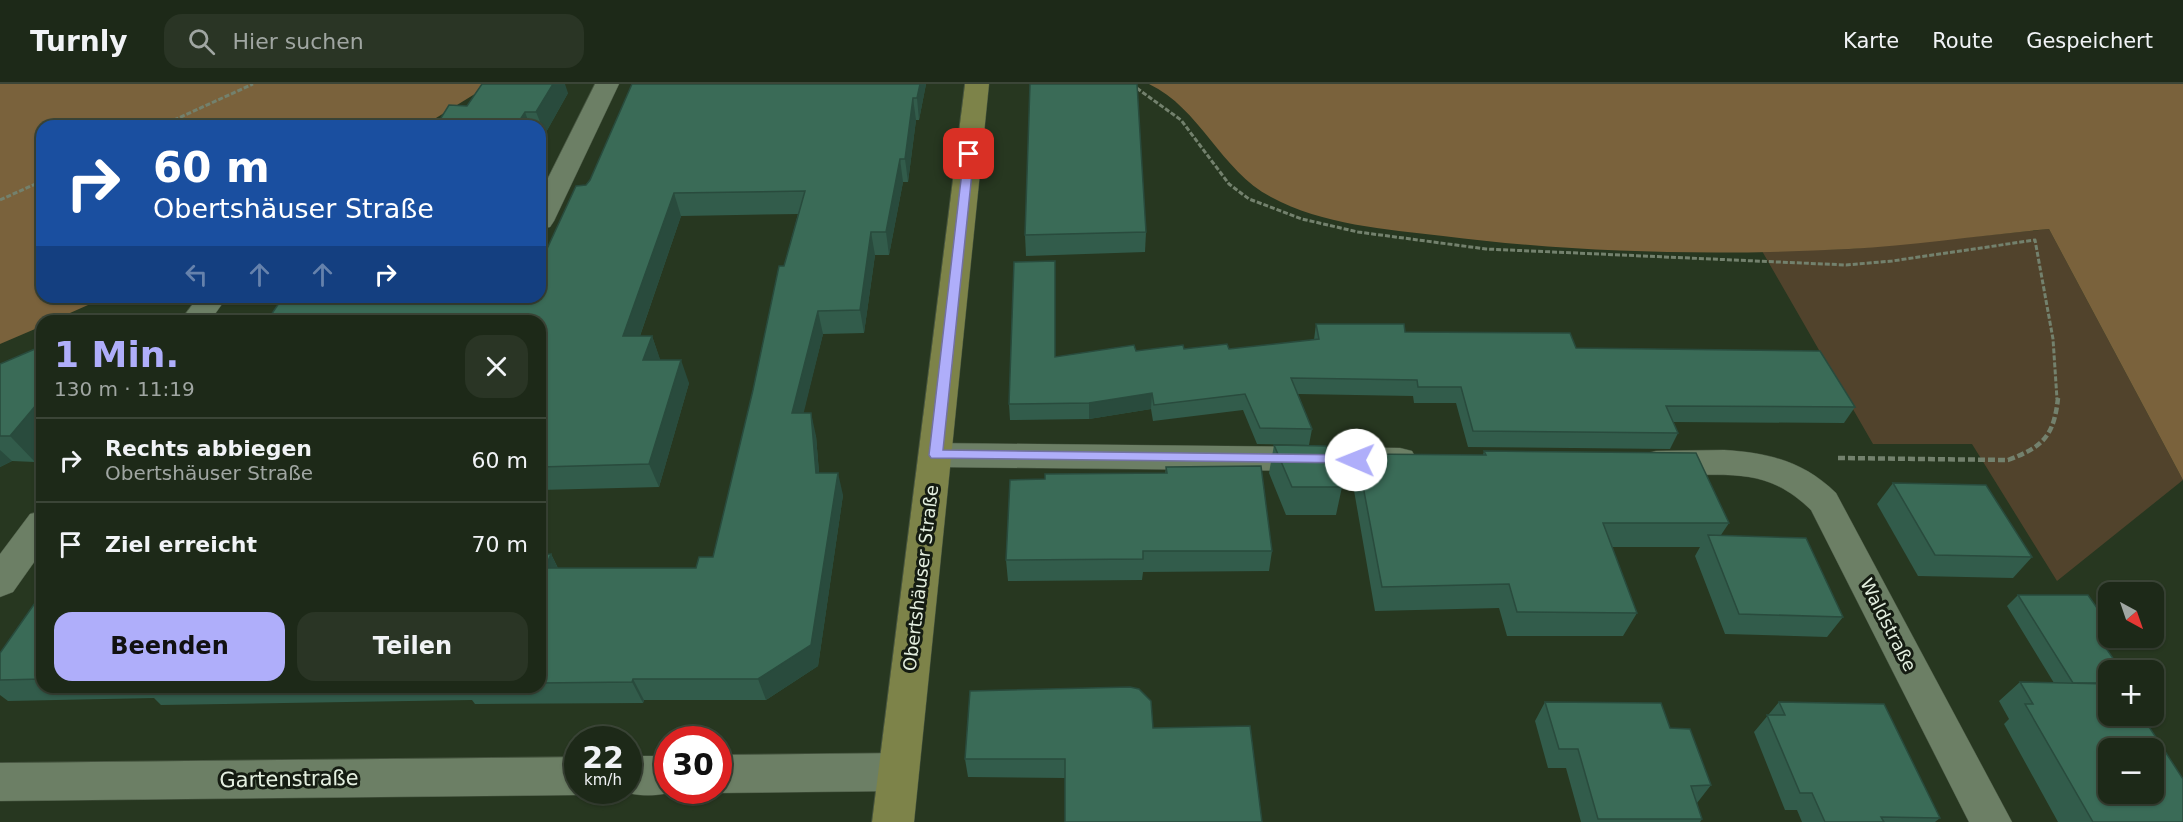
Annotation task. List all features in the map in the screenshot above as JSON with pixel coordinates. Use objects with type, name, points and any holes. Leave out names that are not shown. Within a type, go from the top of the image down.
[{"type":"main road","name":"Obertshäuser Straße","points":[[893,822],[977,84]]},
{"type":"street","points":[[546,209],[607,84]]},
{"type":"street","points":[[936,455],[1433,460]]},
{"type":"street","name":"Waldstraße","points":[[1623,463],[1754,464],[1778,469],[1814,489],[1824,502],[1991,822]]},
{"type":"street","points":[[0,582],[36,532]]},
{"type":"street","points":[[732,774],[897,772]]},
{"type":"street","name":"Gartenstraße","points":[[0,782],[564,776]]},
{"type":"path","points":[[174,120],[253,84]]},
{"type":"path","points":[[1131,84],[1181,120],[1229,184],[1249,199],[1302,219],[1358,232],[1486,249],[1846,265],[1892,261],[2035,240],[2056,364],[2058,400],[2052,430],[2046,439],[2021,455],[2008,460],[1828,457]]},
{"type":"path","points":[[0,200],[36,184]]},
{"type":"shaded area","points":[[0,84],[491,84],[433,120],[36,120],[36,303],[92,303],[66,315],[36,315],[36,329],[0,344]]},
{"type":"shaded area","points":[[1149,84],[2183,84],[2183,480],[2049,229],[1849,249],[1646,252],[1493,242],[1377,228],[1312,214],[1271,197],[1253,186],[1238,172],[1183,108]]},
{"type":"shaded area","points":[[2049,229],[2183,480],[2057,581],[1972,444],[1873,444],[1762,251],[1850,249]]},
{"type":"building","points":[[482,84],[553,84],[536,112],[525,112],[520,120],[440,120],[449,105],[467,106]]},
{"type":"building","points":[[632,84],[920,84],[917,98],[913,98],[905,159],[900,159],[886,232],[871,232],[860,310],[818,311],[792,413],[811,413],[816,473],[838,473],[811,645],[758,679],[633,679],[632,682],[546,683],[546,568],[696,568],[699,557],[713,557],[753,390],[779,266],[784,266],[805,191],[674,193],[623,336],[652,336],[643,360],[681,360],[649,464],[546,467],[546,315],[271,315],[279,303],[546,303],[546,251],[576,186],[586,185]]},
{"type":"building","points":[[1030,84],[1137,84],[1146,232],[1025,235]]},
{"type":"building","points":[[1055,261],[1055,357],[1134,345],[1136,351],[1183,345],[1184,349],[1227,344],[1229,349],[1319,339],[1316,324],[1404,324],[1405,332],[1570,333],[1576,348],[1820,351],[1855,407],[1666,406],[1678,433],[1473,431],[1461,387],[1418,387],[1417,380],[1291,378],[1312,429],[1260,428],[1245,394],[1154,405],[1152,393],[1089,403],[1009,404],[1014,262]]},
{"type":"building","points":[[36,349],[36,405],[10,436],[0,436],[0,364]]},
{"type":"building","points":[[1274,445],[1326,446],[1342,487],[1292,487]]},
{"type":"building","points":[[1484,451],[1696,453],[1729,523],[1603,523],[1637,613],[1517,612],[1509,584],[1382,587],[1357,454],[1486,455]]},
{"type":"building","points":[[1261,466],[1272,551],[1143,551],[1143,559],[1006,560],[1010,480],[1045,479],[1045,474],[1167,473],[1166,467]]},
{"type":"building","points":[[1893,483],[1986,485],[2032,557],[1935,555]]},
{"type":"building","points":[[1708,535],[1806,538],[1843,617],[1739,614]]},
{"type":"building","points":[[546,554],[551,554],[546,566]]},
{"type":"building","points":[[2018,595],[2088,595],[2098,609],[2098,648],[2106,648],[2114,660],[2098,660],[2098,683],[2073,683]]},
{"type":"building","points":[[36,602],[36,679],[0,680],[0,653]]},
{"type":"building","points":[[2020,682],[2098,684],[2098,726],[2149,726],[2156,738],[2098,738],[2098,804],[2164,804],[2164,750],[2183,779],[2183,822],[2093,822],[2025,704],[2033,704]]},
{"type":"building","points":[[1130,687],[1139,689],[1151,701],[1153,728],[1250,726],[1262,822],[1065,822],[1065,759],[965,759],[970,691]]},
{"type":"building","points":[[1545,702],[1661,703],[1670,728],[1690,729],[1711,785],[1691,786],[1702,819],[1598,819],[1578,749],[1559,749]]},
{"type":"building","points":[[1779,702],[1884,704],[1940,818],[1881,817],[1884,822],[1825,822],[1812,793],[1800,793],[1767,715],[1785,715]]},
{"type":"route","points":[[969,154],[936,455],[1356,460]]}]
